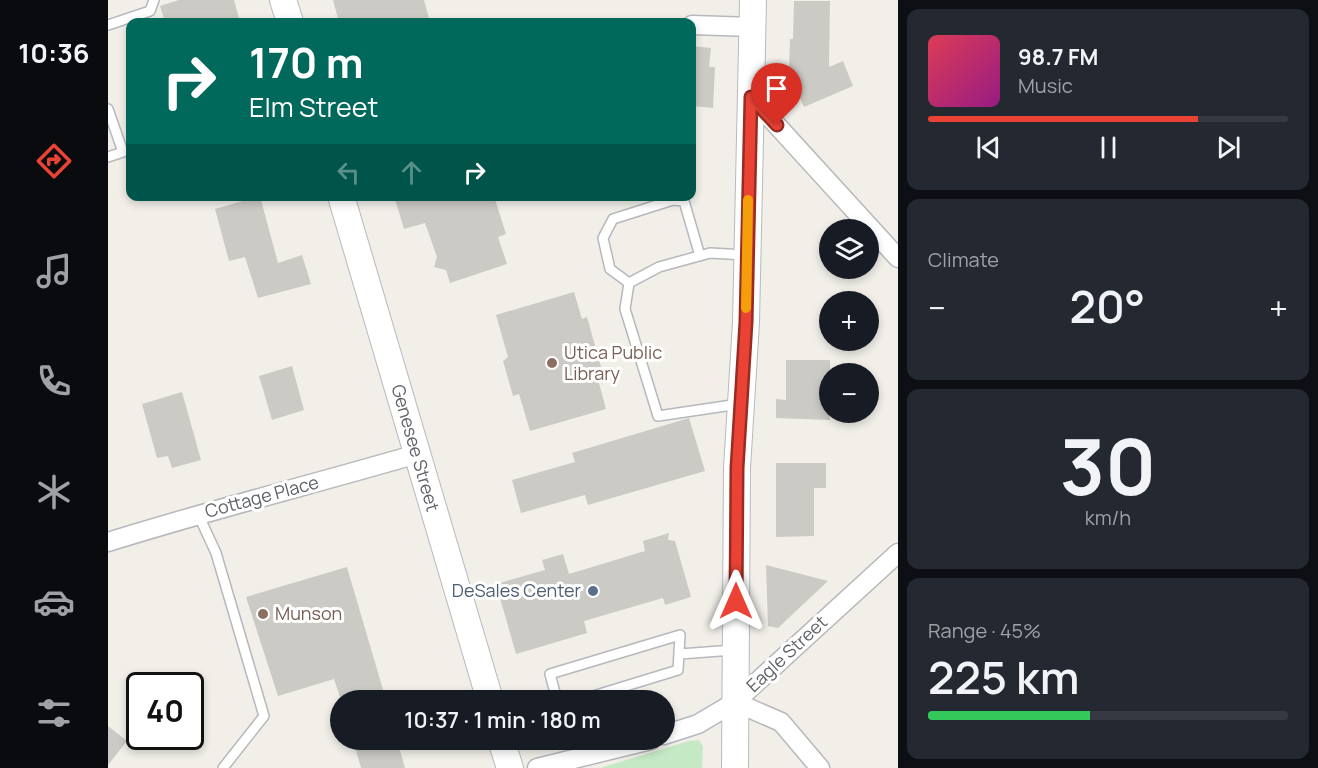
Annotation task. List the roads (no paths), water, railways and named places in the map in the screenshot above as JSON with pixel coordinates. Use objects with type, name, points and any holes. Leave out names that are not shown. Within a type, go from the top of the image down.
[{"type":"street","points":[[283,0],[289,18]]},
{"type":"street","points":[[735,768],[737,468],[747,255],[753,0]]},
{"type":"street","points":[[696,25],[752,27]]},
{"type":"street","points":[[751,97],[898,258]]},
{"type":"street","name":"Genesee Street","points":[[342,201],[487,690]]},
{"type":"street","name":"Cottage Place","points":[[108,542],[198,514],[301,488],[417,454]]},
{"type":"street","name":"Eagle Street","points":[[675,731],[698,724],[735,702],[898,553]]},
{"type":"street","points":[[735,702],[781,722],[820,768]]},
{"type":"street","points":[[504,750],[510,768]]},
{"type":"street","points":[[537,768],[610,750]]},
{"type":"lane","points":[[128,18],[150,10],[154,0]]},
{"type":"lane","points":[[108,25],[126,19]]},
{"type":"lane","points":[[108,109],[126,149]]},
{"type":"lane","points":[[108,157],[126,151]]},
{"type":"lane","points":[[628,283],[610,269],[603,238],[613,219],[670,201]]},
{"type":"lane","points":[[684,201],[700,255]]},
{"type":"lane","points":[[628,283],[659,267],[700,255],[710,253],[747,255]]},
{"type":"lane","points":[[628,283],[625,309],[658,416],[741,403]]},
{"type":"lane","points":[[198,514],[216,553],[264,716],[223,768]]},
{"type":"lane","points":[[554,690],[550,674],[680,635],[678,670],[613,690]]},
{"type":"lane","points":[[680,654],[735,650]]},
{"type":"place","name":"Utica Public Library","points":[[552,363]]},
{"type":"place","name":"DeSales Center","points":[[593,591]]},
{"type":"place","name":"Munson","points":[[263,614]]}]
